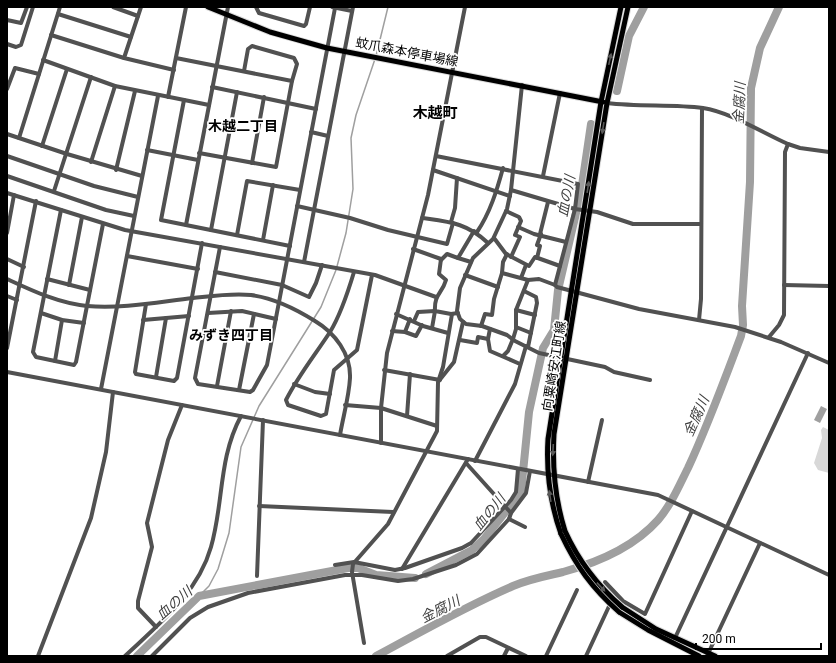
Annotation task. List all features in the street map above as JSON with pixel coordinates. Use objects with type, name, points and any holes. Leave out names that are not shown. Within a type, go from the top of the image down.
[{"type":"main road","name":"蚊爪森本停車場線","points":[[208,7],[270,32],[327,48],[607,103]]},
{"type":"main road","name":"向粟崎安江町線","points":[[563,532],[553,475],[554,434],[567,359],[601,102],[621,7]]},
{"type":"main road","name":"向粟崎安江町線","points":[[586,212],[607,103],[628,7]]},
{"type":"main road","name":"向粟崎安江町線","points":[[575,291],[561,358],[548,439],[547,473],[552,506],[581,572],[600,594],[648,630],[700,656]]},
{"type":"main road","name":"向粟崎安江町線","points":[[620,610],[708,654],[715,656]]},
{"type":"street","points":[[7,20],[20,23],[26,7]]},
{"type":"street","points":[[7,44],[16,47],[21,45],[33,7]]},
{"type":"street","points":[[18,138],[60,7]]},
{"type":"street","points":[[113,7],[138,16]]},
{"type":"street","points":[[124,58],[141,7]]},
{"type":"street","points":[[168,97],[186,7]]},
{"type":"street","points":[[186,225],[228,7]]},
{"type":"street","points":[[256,7],[259,13],[304,26],[306,24],[310,7]]},
{"type":"street","points":[[220,247],[195,378],[198,384],[250,392],[253,390],[267,365],[334,7],[352,9],[304,262]]},
{"type":"street","points":[[381,443],[381,408],[384,370],[396,314],[422,218],[433,170],[465,7]]},
{"type":"street","points":[[58,14],[131,38]]},
{"type":"street","points":[[51,35],[124,58],[174,70]]},
{"type":"street","points":[[200,153],[274,168],[277,166],[296,64],[294,58],[252,46],[248,49],[244,71]]},
{"type":"street","points":[[176,58],[292,81]]},
{"type":"street","points":[[43,60],[114,86],[209,105]]},
{"type":"street","points":[[7,69],[13,70],[18,68],[39,74]]},
{"type":"street","points":[[42,146],[67,69]]},
{"type":"street","points":[[7,89],[13,70]]},
{"type":"street","points":[[54,191],[91,77]]},
{"type":"street","points":[[91,162],[114,86]]},
{"type":"street","points":[[522,86],[510,196],[506,211],[494,238],[472,258],[465,275],[458,297],[458,313],[460,319],[466,324],[481,326],[507,335],[542,354],[605,367],[614,372],[650,380]]},
{"type":"street","points":[[212,87],[316,109]]},
{"type":"street","points":[[116,170],[135,91]]},
{"type":"street","points":[[211,230],[237,92]]},
{"type":"street","points":[[544,176],[560,93]]},
{"type":"street","points":[[100,389],[158,96]]},
{"type":"street","points":[[252,163],[264,97]]},
{"type":"street","points":[[184,100],[161,220],[290,246]]},
{"type":"street","points":[[607,103],[631,106],[702,108],[738,121],[788,144],[800,148],[829,152]]},
{"type":"street","points":[[699,320],[701,299],[702,108]]},
{"type":"street","points":[[311,132],[328,136]]},
{"type":"street","points":[[7,134],[116,170],[142,176]]},
{"type":"street","points":[[769,338],[779,325],[784,315],[785,152],[788,144]]},
{"type":"street","points":[[147,150],[198,160]]},
{"type":"street","points":[[7,156],[94,186],[138,197]]},
{"type":"street","points":[[436,156],[544,176],[578,184],[575,209],[560,266],[557,287]]},
{"type":"street","points":[[458,258],[482,225],[497,191],[503,168]]},
{"type":"street","points":[[433,170],[510,196]]},
{"type":"street","points":[[7,176],[106,210],[134,216]]},
{"type":"street","points":[[432,328],[436,298],[445,286],[446,280],[440,274],[441,260],[447,254],[447,244],[455,208],[457,178]]},
{"type":"street","points":[[237,235],[247,181],[300,190]]},
{"type":"street","points":[[263,240],[273,185]]},
{"type":"street","points":[[511,190],[586,212],[597,212],[633,224],[701,224]]},
{"type":"street","points":[[7,193],[103,224],[131,231],[287,258],[372,275],[404,284],[436,298]]},
{"type":"street","points":[[7,233],[14,195]]},
{"type":"street","points":[[7,348],[36,202]]},
{"type":"street","points":[[537,258],[540,246],[537,245],[548,202]]},
{"type":"street","points":[[297,206],[340,215],[388,230],[447,244]]},
{"type":"street","points":[[61,210],[33,352],[36,357],[74,365],[76,362],[103,224]]},
{"type":"street","points":[[481,326],[485,314],[492,314],[502,273],[503,262],[520,237],[515,235],[521,221],[519,217],[506,211]]},
{"type":"street","points":[[69,285],[82,217]]},
{"type":"street","points":[[422,218],[463,225],[476,232],[488,243]]},
{"type":"street","points":[[518,227],[534,234],[540,234],[566,242]]},
{"type":"street","points":[[494,238],[509,255],[529,266],[535,257],[560,266]]},
{"type":"street","points":[[146,304],[135,372],[136,374],[174,380],[177,378],[202,244]]},
{"type":"street","points":[[413,249],[432,254],[441,260]]},
{"type":"street","points":[[447,254],[471,262]]},
{"type":"street","points":[[126,256],[198,269]]},
{"type":"street","points":[[7,259],[24,267]]},
{"type":"street","points":[[521,278],[526,264]]},
{"type":"street","points":[[216,272],[282,285],[309,298],[322,265]]},
{"type":"street","points":[[354,272],[340,314],[330,332],[294,384],[286,403],[305,412],[324,416],[334,370],[357,350],[372,275]]},
{"type":"street","points":[[502,273],[528,280],[539,279],[557,287],[639,309],[735,327],[760,334],[829,363]]},
{"type":"street","points":[[465,275],[498,287]]},
{"type":"street","points":[[7,279],[44,296],[87,306],[146,304],[232,294],[252,296],[279,302],[303,314],[330,332],[339,342],[347,359],[350,378],[340,435]]},
{"type":"street","points":[[47,279],[90,290]]},
{"type":"street","points":[[503,356],[508,351],[513,339],[516,327],[516,310],[528,280]]},
{"type":"street","points":[[784,285],[829,286]]},
{"type":"street","points":[[475,460],[515,384],[520,364],[531,333],[537,303],[536,297],[524,291]]},
{"type":"street","points":[[7,296],[17,300]]},
{"type":"street","points":[[516,310],[535,315]]},
{"type":"street","points":[[217,386],[231,311]]},
{"type":"street","points":[[208,313],[242,311],[276,318]]},
{"type":"street","points":[[405,332],[418,312],[435,311],[452,314],[458,313]]},
{"type":"street","points":[[41,313],[62,320],[84,323]]},
{"type":"street","points":[[239,390],[254,314]]},
{"type":"street","points":[[396,314],[422,325],[448,333]]},
{"type":"street","points":[[364,643],[352,574],[354,563],[388,524],[425,451],[437,431],[437,390],[443,367],[452,314]]},
{"type":"street","points":[[143,320],[189,316]]},
{"type":"street","points":[[156,377],[166,318]]},
{"type":"street","points":[[54,360],[62,320]]},
{"type":"street","points":[[440,380],[454,362],[463,322]]},
{"type":"street","points":[[392,331],[405,332],[416,336],[422,325]]},
{"type":"street","points":[[516,327],[531,333]]},
{"type":"street","points":[[490,329],[488,339],[490,351],[520,364]]},
{"type":"street","points":[[460,340],[476,343],[478,337],[488,339]]},
{"type":"street","points":[[675,638],[808,353]]},
{"type":"street","points":[[384,370],[440,380]]},
{"type":"street","points":[[7,372],[425,451],[467,461],[475,460],[658,495],[829,575]]},
{"type":"street","points":[[407,416],[410,374]]},
{"type":"street","points":[[294,384],[316,392],[330,394]]},
{"type":"street","points":[[38,656],[92,518],[106,452],[113,392]]},
{"type":"street","points":[[156,627],[138,608],[138,601],[152,547],[147,523],[168,440],[182,405]]},
{"type":"street","points":[[345,405],[381,408],[437,426]]},
{"type":"street","points":[[125,656],[172,612],[194,584],[211,547],[228,446],[241,416]]},
{"type":"street","points":[[257,576],[260,420]]},
{"type":"street","points":[[588,482],[602,420]]},
{"type":"street","points":[[467,461],[511,513]]},
{"type":"street","points":[[402,569],[467,461]]},
{"type":"street","points":[[335,565],[354,563],[395,570],[423,563],[462,548],[471,543],[516,492],[518,469]]},
{"type":"street","points":[[152,656],[190,618],[208,607],[248,593],[352,574],[398,581],[413,580],[456,565],[477,554],[509,519],[511,513],[526,493],[529,471]]},
{"type":"street","points":[[259,506],[393,512]]},
{"type":"street","points":[[605,582],[623,601],[645,614],[692,511]]},
{"type":"street","points":[[509,519],[525,527]]},
{"type":"street","points":[[708,654],[760,543]]},
{"type":"street","points":[[546,656],[577,590]]},
{"type":"street","points":[[586,656],[615,593]]},
{"type":"street","points":[[447,656],[480,637],[486,637],[526,656]]},
{"type":"street","points":[[504,656],[508,648]]},
{"type":"shaded area","points":[[821,406],[827,409],[820,423],[814,420]]},
{"type":"shaded area","points":[[823,427],[829,430],[829,473],[818,470],[814,463],[822,438],[821,430]]},
{"type":"waterway","points":[[376,56],[388,7]]},
{"type":"waterway","name":"血の川","points":[[617,91],[629,36],[644,7]]},
{"type":"waterway","name":"金腐川","points":[[376,656],[461,611],[513,586],[576,568],[614,553],[648,530],[667,508],[688,468],[702,436],[741,336],[743,325],[742,306],[750,182],[751,88],[760,48],[779,7]]},
{"type":"waterway","points":[[199,596],[209,586],[218,569],[229,533],[241,447],[259,406],[321,307],[336,270],[346,233],[353,189],[351,138],[356,115],[375,59]]},
{"type":"waterway","name":"血の川","points":[[426,574],[472,550],[484,539],[521,492],[529,412],[543,348],[554,330],[558,290],[581,192],[591,124]]},
{"type":"waterway","name":"血の川","points":[[137,656],[199,596],[348,568],[358,568],[376,575],[415,578]]},
{"type":"district","name":"木越町","points":[[435,113]]},
{"type":"district","name":"木越二丁目","points":[[243,126]]},
{"type":"district","name":"みずき四丁目","points":[[231,335]]}]
